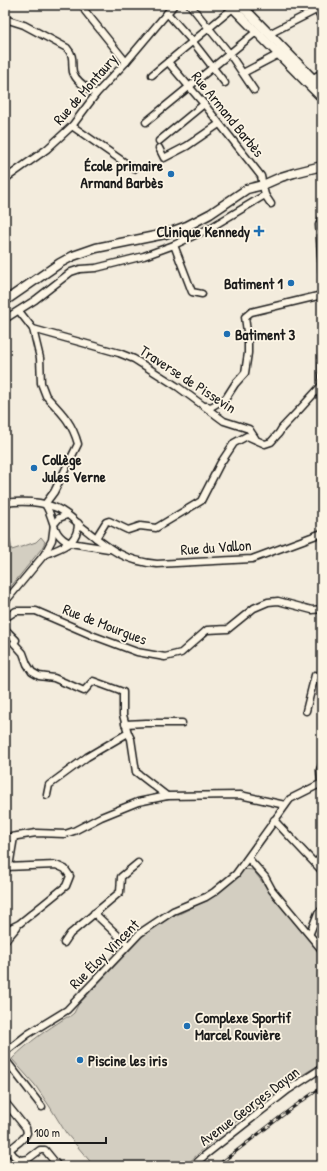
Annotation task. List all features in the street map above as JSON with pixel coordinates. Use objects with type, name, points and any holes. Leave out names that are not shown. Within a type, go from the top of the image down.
[{"type":"main road","points":[[235,6],[256,32],[322,98]]},
{"type":"main road","points":[[235,6],[269,34],[322,88]]},
{"type":"main road","points":[[264,185],[277,173],[322,161]]},
{"type":"main road","points":[[5,301],[72,256],[96,248],[150,238],[176,230],[210,214],[247,189],[264,185],[281,177],[322,166]]},
{"type":"street","name":"Rue de Montaury","points":[[5,179],[47,149],[72,126],[96,94],[126,62],[174,5]]},
{"type":"street","points":[[190,5],[229,54],[254,90]]},
{"type":"street","points":[[152,75],[235,6]]},
{"type":"street","points":[[269,34],[318,7],[322,18]]},
{"type":"street","points":[[85,11],[126,62]]},
{"type":"street","points":[[167,13],[225,83]]},
{"type":"street","points":[[5,18],[24,25],[67,48],[71,52],[73,58],[73,71],[75,76],[96,94]]},
{"type":"street","points":[[146,122],[256,32]]},
{"type":"street","points":[[243,73],[279,54]]},
{"type":"street","name":"Rue Armand Barbès","points":[[168,62],[204,104],[261,176],[264,185]]},
{"type":"street","points":[[313,78],[322,73]]},
{"type":"street","points":[[159,141],[204,104]]},
{"type":"street","points":[[159,148],[164,158],[187,146],[219,124]]},
{"type":"street","points":[[72,126],[134,169]]},
{"type":"street","points":[[264,185],[265,195],[271,204]]},
{"type":"street","points":[[5,319],[35,300],[71,272],[80,269],[96,268],[144,256],[174,245],[210,228],[265,195]]},
{"type":"street","points":[[322,218],[319,225],[322,271]]},
{"type":"street","points":[[174,245],[192,292],[202,294]]},
{"type":"street","points":[[206,406],[211,407],[226,398],[235,384],[245,373],[248,346],[245,317],[250,312],[322,295]]},
{"type":"street","points":[[19,311],[33,329],[40,358],[41,383],[46,396],[68,420],[76,436],[78,444],[54,492],[45,504],[50,511],[56,532],[60,537],[70,543]]},
{"type":"street","name":"Traverse de Pissevin","points":[[33,329],[127,356],[162,376],[206,406],[224,421],[249,429],[255,438]]},
{"type":"street","points":[[322,347],[322,396]]},
{"type":"street","points":[[96,538],[106,522],[109,521],[128,530],[140,526],[156,528],[201,502],[220,464],[234,443],[247,436],[255,438],[265,444],[271,442],[321,386]]},
{"type":"street","points":[[54,492],[55,507]]},
{"type":"street","name":"Rue du Vallon","points":[[5,503],[25,502],[45,504],[55,507],[78,523],[111,550],[127,558],[143,563],[157,564],[212,560],[245,560],[262,556],[322,533]]},
{"type":"street","points":[[5,602],[44,555],[52,540],[54,524],[59,518],[67,515]]},
{"type":"street","points":[[44,555],[70,543],[77,534],[78,523]]},
{"type":"street","name":"Rue du Vallon","points":[[70,543],[111,550]]},
{"type":"street","name":"Rue de Mourgues","points":[[5,618],[16,612],[36,611],[94,636],[137,652],[165,657],[181,653],[207,630],[228,629],[254,608],[268,602],[278,601],[312,610],[322,609]]},
{"type":"street","points":[[5,629],[16,640],[14,643],[23,653],[27,664],[35,674],[54,678],[84,691],[93,681],[123,692],[123,715],[131,739],[136,772],[166,796]]},
{"type":"street","points":[[306,711],[315,675],[322,677]]},
{"type":"street","points":[[125,724],[182,723]]},
{"type":"street","points":[[47,795],[49,785],[87,757],[128,733]]},
{"type":"street","points":[[321,783],[320,770],[322,765]]},
{"type":"street","name":"Rue Éloy Vincent","points":[[5,1052],[28,1034],[67,1010],[140,933],[172,911],[206,897],[236,874],[290,799],[321,783]]},
{"type":"street","points":[[5,838],[36,833],[65,834],[138,802],[166,796],[240,795],[285,805]]},
{"type":"street","points":[[274,820],[322,871]]},
{"type":"street","points":[[5,941],[19,924],[66,886],[69,879],[68,872],[56,865],[7,867],[14,837]]},
{"type":"street","points":[[315,863],[322,857]]},
{"type":"street","points":[[248,858],[265,877],[272,890],[310,933],[322,950]]},
{"type":"street","points":[[64,942],[70,934],[120,892],[121,877],[138,862]]},
{"type":"street","points":[[310,933],[318,913],[322,910]]},
{"type":"street","points":[[94,913],[128,945]]},
{"type":"street","points":[[5,931],[19,924]]},
{"type":"street","points":[[5,1059],[42,1107]]},
{"type":"street","name":"Avenue Georges Dayan","points":[[193,1166],[288,1090],[322,1068]]},
{"type":"street","points":[[5,1102],[27,1130],[25,1137],[6,1149],[18,1159],[23,1160],[28,1159],[40,1150],[45,1150],[58,1166]]},
{"type":"shaded area","points":[[5,514],[12,550],[36,542],[41,537],[45,542],[42,548],[5,594]]},
{"type":"shaded area","name":"Complexe Sportif Marcel Rouvière","points":[[243,869],[253,870],[286,913],[322,955],[322,1063],[250,1111],[185,1166],[94,1166],[66,1133],[35,1085],[12,1059],[38,1036],[74,1013],[78,1005],[143,936],[172,916],[177,915],[213,896],[229,884]]},
{"type":"railway","points":[[217,1166],[292,1108],[322,1087]]},
{"type":"place","name":"École primaire Armand Barbès","points":[[171,174]]},
{"type":"place","name":"Clinique Kennedy","points":[[259,231]]},
{"type":"place","name":"Batiment 1","points":[[291,283]]},
{"type":"place","name":"Batiment 3","points":[[227,334]]},
{"type":"place","name":"Collège Jules Verne","points":[[34,468]]},
{"type":"place","name":"Complexe Sportif Marcel Rouvière","points":[[187,1026]]},
{"type":"place","name":"Piscine les iris","points":[[80,1060]]}]
